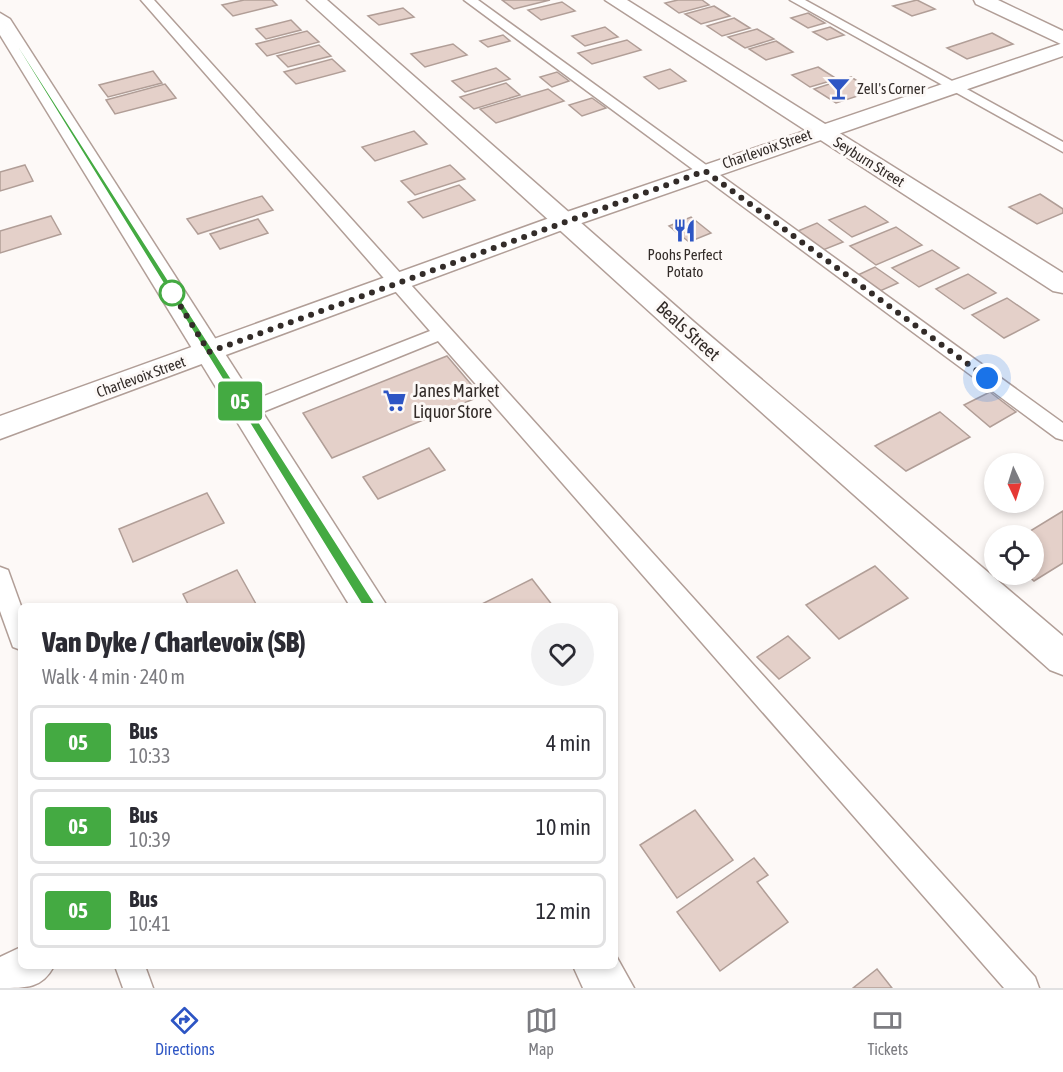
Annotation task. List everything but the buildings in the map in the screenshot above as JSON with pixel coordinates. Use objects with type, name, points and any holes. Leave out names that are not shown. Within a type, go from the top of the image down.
[{"type":"street","name":"Beals Street","points":[[316,0],[1063,659]]},
{"type":"street","name":"Seyburn Street","points":[[614,0],[1063,285]]},
{"type":"street","points":[[983,0],[1063,39]]},
{"type":"street","points":[[0,19],[367,603]]},
{"type":"street","name":"Charlevoix Street","points":[[0,428],[564,221],[819,131],[1063,49]]},
{"type":"street","points":[[0,983],[26,969]]},
{"type":"street","points":[[598,969],[610,988]]},
{"type":"lane","points":[[147,0],[1024,988]]},
{"type":"lane","points":[[470,0],[1063,434]]},
{"type":"lane","points":[[796,0],[1063,148]]},
{"type":"lane","points":[[246,411],[443,332]]},
{"type":"lane","points":[[0,576],[18,631]]},
{"type":"lane","points":[[131,969],[138,988]]},
{"type":"bus line","name":"05","points":[[0,19],[367,603]]},
{"type":"place","name":"Zell's Corner","points":[[839,89]]},
{"type":"place","name":"Poohs Perfect Potato","points":[[685,231]]},
{"type":"place","name":"Janes Market Liquor Store","points":[[395,401]]},
{"type":"route","points":[[172,293],[168,286],[209,352],[705,171],[987,378]]}]
